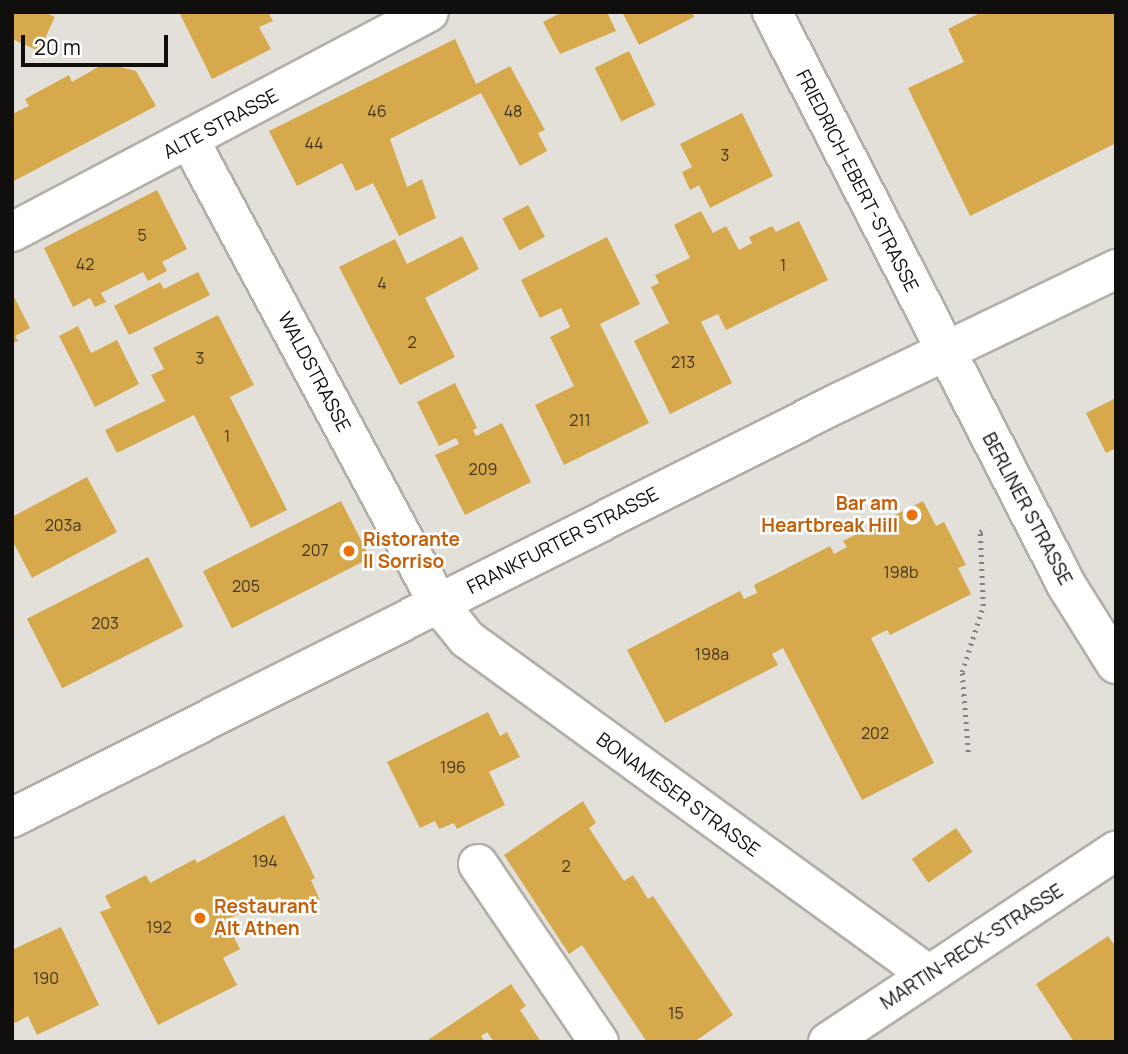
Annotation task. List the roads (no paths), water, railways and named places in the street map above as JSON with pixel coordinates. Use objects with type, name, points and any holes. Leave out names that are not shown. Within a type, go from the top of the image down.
[{"type":"street","name":"ALTE STRASSE","points":[[12,232],[190,141],[429,12]]},
{"type":"street","name":"FRIEDRICH-EBERT-STRASSE","points":[[772,12],[943,350]]},
{"type":"street","name":"WALDSTRASSE","points":[[190,141],[438,603]]},
{"type":"street","name":"FRANKFURTER STRASSE","points":[[12,818],[943,350],[1116,269]]},
{"type":"street","name":"BERLINER STRASSE","points":[[943,350],[1067,586],[1116,664]]},
{"type":"street","name":"BONAMESER STRASSE","points":[[438,603],[488,658],[929,975]]},
{"type":"street","name":"MARTIN-RECK-STRASSE","points":[[828,1042],[1116,851]]},
{"type":"street","points":[[478,864],[599,1042]]},
{"type":"place","name":"Bar am Heartbreak Hill","points":[[912,515]]},
{"type":"place","name":"Ristorante Il Sorriso","points":[[349,551]]},
{"type":"place","name":"Restaurant Alt Athen","points":[[200,918]]}]
